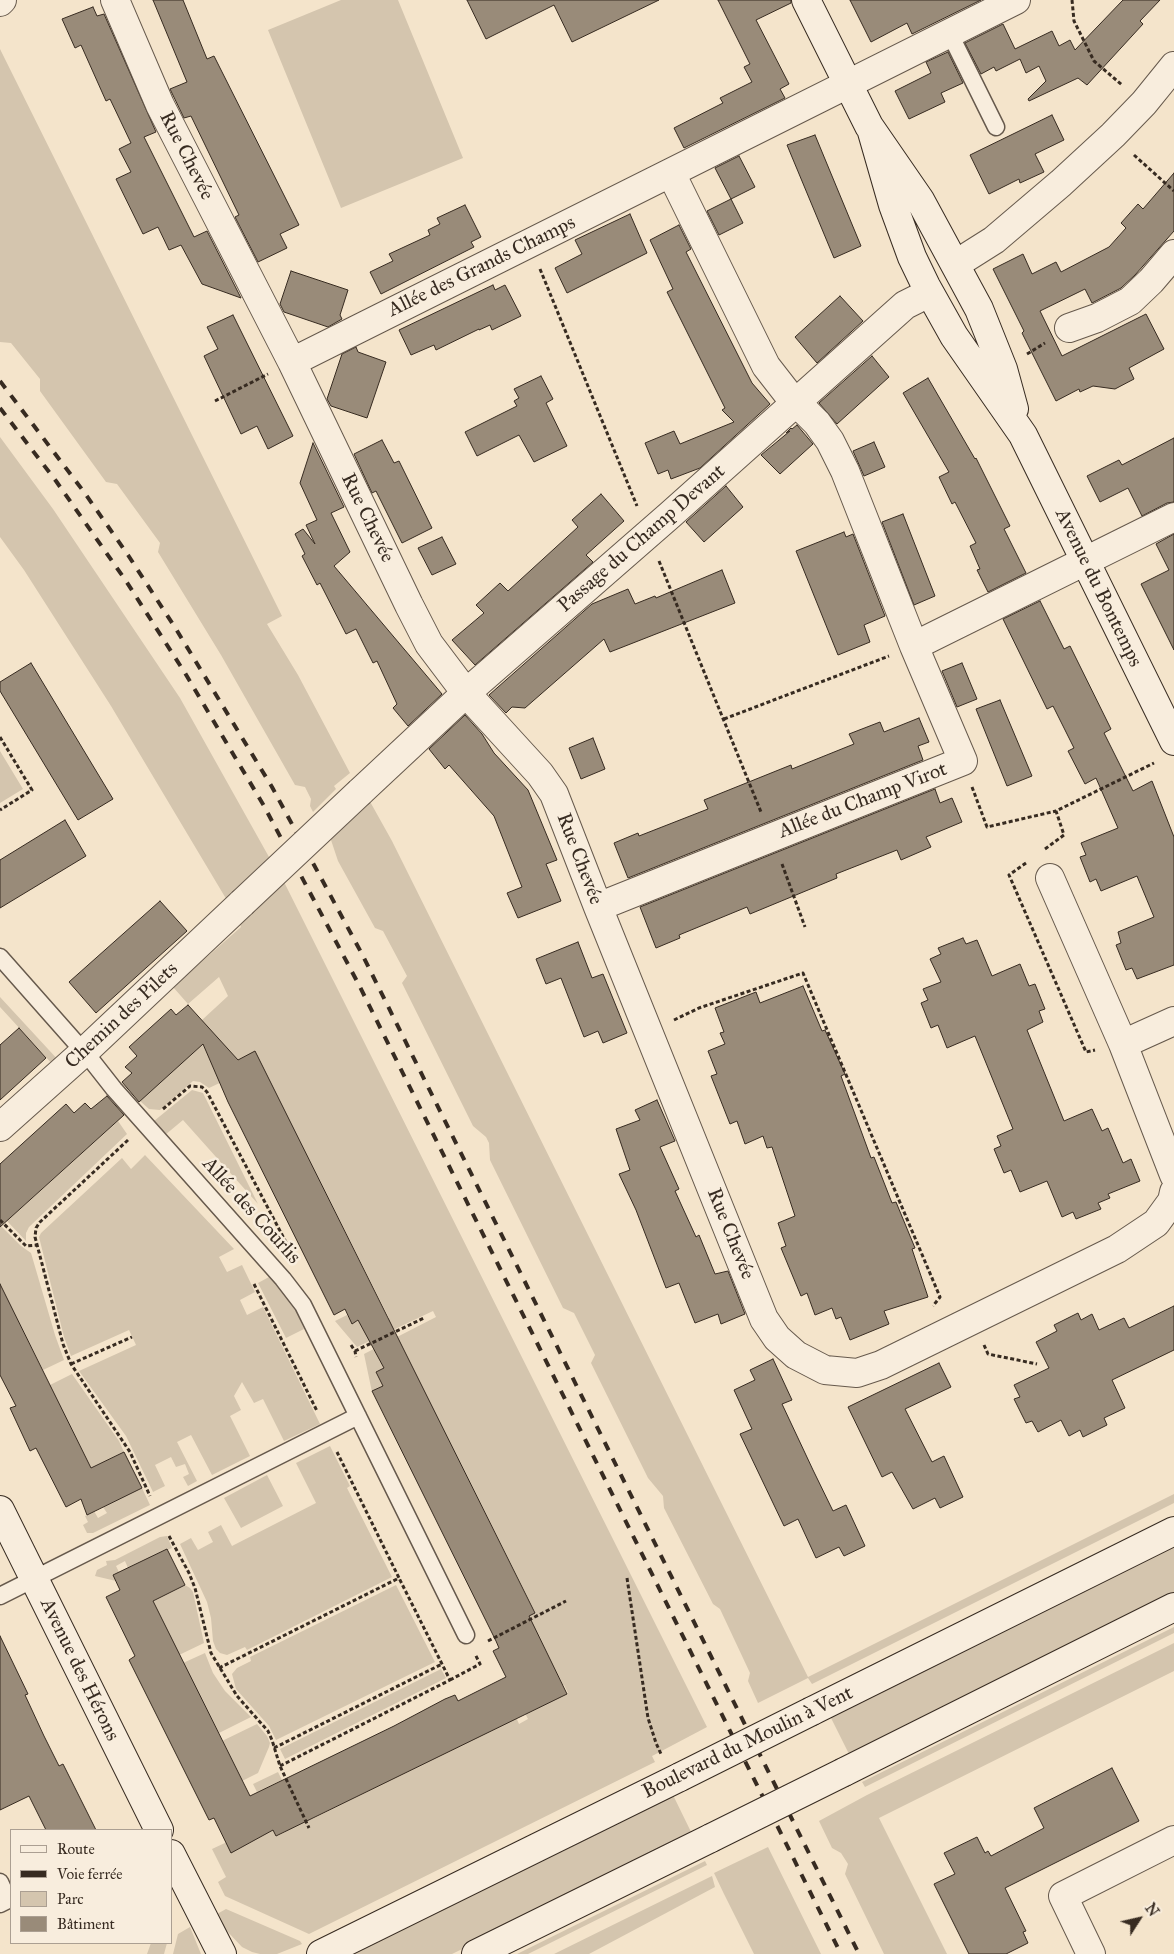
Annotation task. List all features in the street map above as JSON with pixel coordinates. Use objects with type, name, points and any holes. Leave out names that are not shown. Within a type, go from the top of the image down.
[{"type":"street","name":"Rue Chevée","points":[[116,0],[160,104],[292,362],[429,644],[466,693],[540,774],[554,794],[764,1318],[777,1338],[796,1355],[825,1370],[857,1372],[881,1365],[1117,1249],[1156,1223],[1172,1201],[1174,1192]]},
{"type":"street","name":"Avenue du Bontemps","points":[[806,0],[872,132],[920,200],[979,309],[1003,369],[1022,435]]},
{"type":"street","name":"Allée des Grands Champs","points":[[292,362],[1016,0]]},
{"type":"street","points":[[956,264],[994,240],[1062,183],[1144,103],[1174,66]]},
{"type":"street","name":"Avenue du Bontemps","points":[[872,132],[893,205],[912,257],[929,293],[954,336],[1007,410],[1022,435],[1174,741]]},
{"type":"street","points":[[672,173],[766,366],[796,402]]},
{"type":"street","points":[[1069,328],[1097,318],[1130,301],[1151,281],[1174,254]]},
{"type":"street","name":"Passage du Champ Devant","points":[[360,792],[466,693],[905,305],[929,293]]},
{"type":"street","name":"Allée du Champ Virot","points":[[598,907],[963,761],[914,646],[845,471],[830,440],[817,423],[796,402]]},
{"type":"street","points":[[914,646],[1174,517]]},
{"type":"street","name":"Chemin des Pilets","points":[[0,1127],[84,1052],[360,792]]},
{"type":"street","points":[[1050,878],[1122,1044],[1174,1175]]},
{"type":"street","points":[[1122,1044],[1174,1021]]},
{"type":"street","name":"Avenue des Hérons","points":[[0,1510],[159,1829]]},
{"type":"street","name":"Boulevard du Moulin à Vent","points":[[321,1954],[1174,1532]]},
{"type":"street","points":[[476,1954],[1174,1607]]},
{"type":"street","points":[[1091,1954],[1063,1896],[1174,1840]]},
{"type":"street","points":[[172,1856],[222,1954]]},
{"type":"lane","points":[[950,34],[996,127]]},
{"type":"lane","name":"Allée des Courlis","points":[[0,957],[294,1292],[303,1305],[466,1635]]},
{"type":"lane","points":[[0,1596],[358,1416]]},
{"type":"lane","points":[[0,1882],[7,1901]]},
{"type":"path","points":[[1072,0],[1074,21],[1094,61],[1144,103]]},
{"type":"path","points":[[1113,135],[1174,191]]},
{"type":"path","points":[[530,243],[724,719],[805,927]]},
{"type":"path","points":[[1003,369],[1069,328]]},
{"type":"path","points":[[215,401],[292,362]]},
{"type":"path","points":[[724,719],[914,646]]},
{"type":"path","points":[[0,737],[32,790],[0,810]]},
{"type":"path","points":[[963,761],[987,827],[1056,811]]},
{"type":"path","points":[[648,1032],[699,1008],[803,973],[940,1297],[922,1318],[932,1341]]},
{"type":"path","points":[[292,1254],[208,1092],[202,1087],[190,1086],[145,1124],[40,1222],[36,1228],[35,1237],[63,1344],[71,1364],[130,1452],[159,1516],[189,1573],[195,1588],[211,1653],[237,1696],[268,1732],[280,1766],[309,1828]]},
{"type":"path","points":[[0,1220],[26,1246],[37,1245]]},
{"type":"path","points":[[355,1351],[424,1318]]},
{"type":"path","points":[[973,1321],[988,1354],[1037,1364]]},
{"type":"path","points":[[71,1364],[132,1337]]},
{"type":"path","points":[[349,1343],[355,1351],[357,1359]]},
{"type":"path","points":[[399,1578],[450,1680]]},
{"type":"path","points":[[627,1578],[648,1718],[662,1756]]},
{"type":"path","points":[[482,1644],[566,1601]]},
{"type":"path","points":[[280,1766],[480,1664],[466,1635]]},
{"type":"path","points":[[274,1748],[442,1664]]},
{"type":"green space","points":[[341,0],[398,0],[463,158],[341,208],[268,30]]},
{"type":"green space","points":[[0,49],[282,616],[267,624],[298,675],[350,773],[334,786],[336,789],[313,812],[310,806],[311,799],[305,787],[295,785],[221,655],[158,552],[160,543],[117,484],[106,482],[40,391],[40,379],[11,343],[0,342]]},
{"type":"green space","points":[[0,437],[53,509],[180,698],[269,857],[228,902],[111,706],[24,570],[0,537]]},
{"type":"green space","points":[[0,751],[23,789],[0,803]]},
{"type":"green space","points":[[368,798],[392,841],[808,1677],[1174,1494],[1174,1503],[812,1684],[808,1678],[758,1703],[748,1681],[750,1673],[720,1609],[713,1604],[664,1508],[663,1496],[648,1478],[591,1363],[595,1355],[574,1313],[563,1308],[490,1160],[489,1143],[486,1137],[473,1126],[402,983],[407,976],[383,931],[375,928],[338,861],[328,831]]},
{"type":"green space","points":[[280,874],[707,1727],[652,1756],[655,1762],[309,1934],[225,1896],[218,1882],[226,1877],[212,1849],[227,1842],[231,1852],[273,1830],[277,1836],[285,1832],[282,1825],[312,1819],[516,1717],[519,1724],[528,1719],[525,1713],[568,1693],[528,1616],[535,1612],[402,1346],[379,1357],[384,1368],[376,1372],[383,1386],[372,1392],[364,1354],[436,1317],[433,1311],[357,1347],[335,1321],[347,1315],[352,1323],[360,1320],[365,1330],[389,1318],[255,1052],[226,1080],[209,1088],[200,1082],[193,1081],[160,1110],[149,1109],[140,1101],[202,1020],[228,996],[219,977],[188,1004],[173,987],[241,927],[239,922]]},
{"type":"green space","points":[[0,997],[60,1062],[55,1067],[0,1007]]},
{"type":"green space","points":[[192,1090],[203,1093],[258,1204],[183,1120],[165,1135],[154,1121]]},
{"type":"green space","points":[[118,1121],[127,1134],[29,1227],[26,1233],[26,1241],[7,1221]]},
{"type":"green space","points":[[145,1155],[234,1249],[219,1257],[227,1272],[242,1265],[255,1292],[240,1300],[247,1315],[263,1307],[320,1424],[284,1441],[263,1399],[254,1403],[242,1382],[234,1396],[241,1410],[230,1416],[250,1456],[212,1475],[191,1435],[177,1442],[197,1481],[188,1486],[183,1477],[189,1474],[185,1464],[176,1467],[171,1457],[155,1465],[165,1486],[153,1492],[126,1436],[79,1371],[136,1345],[129,1330],[71,1356],[64,1337],[39,1237],[41,1233],[122,1158],[131,1169]]},
{"type":"green space","points":[[0,1225],[21,1246],[31,1253],[64,1360],[43,1370],[0,1284]]},
{"type":"green space","points":[[269,1277],[282,1290],[295,1308],[304,1329],[286,1338],[258,1283]]},
{"type":"green space","points":[[72,1374],[119,1441],[124,1452],[91,1468],[50,1385]]},
{"type":"green space","points":[[330,1446],[350,1486],[347,1488],[392,1577],[247,1650],[245,1647],[227,1655],[220,1653],[213,1641],[211,1618],[207,1602],[180,1544],[191,1538],[198,1550],[213,1542],[208,1532],[221,1525],[232,1546],[316,1503],[296,1463]]},
{"type":"green space","points":[[267,1475],[283,1506],[241,1528],[224,1498]]},
{"type":"green space","points":[[142,1488],[150,1505],[93,1533],[87,1533],[83,1525],[88,1522],[85,1516],[94,1511],[98,1518],[107,1513],[103,1507]]},
{"type":"green space","points":[[167,1536],[172,1548],[128,1568],[125,1561],[116,1566],[119,1572],[116,1581],[95,1576],[97,1570],[107,1565],[106,1561],[115,1560],[160,1537]]},
{"type":"green space","points":[[1174,1544],[1174,1594],[849,1754],[830,1716]]},
{"type":"green space","points":[[185,1585],[193,1592],[204,1643],[179,1655],[153,1601]]},
{"type":"green space","points":[[396,1585],[435,1662],[276,1740],[269,1726],[236,1689],[232,1674],[237,1668],[251,1661],[250,1657]]},
{"type":"green space","points":[[1174,1627],[1174,1633],[865,1787],[862,1782]]},
{"type":"green space","points":[[1174,1643],[1174,1671],[879,1818],[947,1954],[884,1954],[845,1874],[848,1864],[841,1853],[832,1848],[819,1821],[867,1795]]},
{"type":"green space","points":[[205,1653],[213,1673],[225,1691],[251,1717],[219,1733],[183,1663]]},
{"type":"green space","points":[[441,1669],[446,1678],[285,1759],[280,1749]]},
{"type":"green space","points":[[257,1724],[267,1736],[270,1743],[269,1747],[258,1773],[242,1781],[222,1741]]},
{"type":"green space","points":[[278,1772],[282,1780],[257,1792],[253,1784]]},
{"type":"green space","points":[[673,1795],[693,1836],[452,1954],[349,1954]]},
{"type":"green space","points":[[768,1847],[821,1954],[754,1954],[724,1894],[714,1873]]},
{"type":"green space","points":[[705,1861],[707,1865],[528,1954],[517,1954]]},
{"type":"green space","points":[[712,1876],[715,1887],[589,1954],[554,1954]]},
{"type":"green space","points":[[226,1909],[300,1941],[302,1944],[277,1954],[252,1952],[242,1947],[226,1930],[217,1914]]},
{"type":"green space","points":[[190,1927],[201,1954],[173,1954],[178,1934]]},
{"type":"green space","points":[[151,1944],[167,1944],[164,1954],[147,1954]]},
{"type":"building","points":[[153,0],[183,0],[207,59],[214,56],[299,225],[280,234],[287,248],[258,262],[235,217],[239,215],[191,116],[184,118],[170,89],[187,82]]},
{"type":"building","points":[[467,0],[659,0],[572,42],[554,5],[486,39]]},
{"type":"building","points":[[718,0],[791,0],[791,3],[756,20],[789,84],[780,89],[785,98],[684,148],[674,128],[723,103],[720,98],[752,82],[744,67],[750,64]]},
{"type":"building","points":[[850,0],[981,0],[912,34],[907,23],[871,42]]},
{"type":"building","points":[[1123,0],[1160,0],[1140,21],[1143,24],[1087,85],[1078,78],[1029,101],[1028,99],[1046,81],[1039,66],[1026,73],[1020,59],[996,71],[994,67],[981,74],[965,43],[1003,24],[1015,49],[1052,31],[1059,46],[1070,40],[1075,50]]},
{"type":"building","points":[[93,7],[97,16],[104,14],[156,132],[144,137],[194,237],[207,231],[241,298],[202,284],[181,245],[169,250],[158,227],[143,234],[116,179],[131,172],[119,149],[131,143],[110,99],[106,101],[81,45],[75,48],[62,19]]},
{"type":"building","points":[[948,52],[963,83],[941,93],[945,102],[909,119],[895,91],[931,73],[926,62]]},
{"type":"building","points":[[1052,115],[1064,140],[1035,154],[1044,172],[1020,183],[1019,179],[989,194],[970,155]]},
{"type":"building","points":[[815,135],[861,246],[834,258],[787,145]]},
{"type":"building","points":[[739,156],[755,187],[731,199],[715,168]]},
{"type":"building","points":[[1174,173],[1174,231],[1135,275],[1121,288],[1092,303],[1085,289],[1040,311],[1062,356],[1146,314],[1164,349],[1129,368],[1134,379],[1115,389],[1093,386],[1080,392],[1079,389],[1056,401],[993,269],[1023,254],[1032,274],[1056,262],[1061,272],[1109,247],[1126,228],[1121,223],[1138,204],[1143,209]]},
{"type":"building","points":[[731,199],[743,223],[719,235],[707,211]]},
{"type":"building","points":[[465,205],[481,237],[471,242],[474,247],[381,294],[370,272],[393,261],[389,254],[430,235],[428,230],[440,224],[437,218]]},
{"type":"building","points":[[630,214],[647,253],[567,293],[555,268],[582,254],[575,240]]},
{"type":"building","points":[[679,225],[691,249],[686,252],[752,383],[770,404],[700,468],[671,479],[668,470],[658,474],[645,443],[674,431],[680,444],[734,422],[722,410],[725,408],[667,292],[673,289],[650,240]]},
{"type":"building","points":[[291,271],[348,290],[340,315],[342,319],[328,327],[284,312],[280,304]]},
{"type":"building","points":[[493,285],[495,290],[505,285],[521,316],[492,330],[490,325],[479,329],[436,350],[434,345],[411,355],[399,330]]},
{"type":"building","points":[[840,296],[863,321],[817,363],[795,337]]},
{"type":"building","points":[[233,315],[293,436],[268,449],[257,426],[241,434],[204,356],[218,349],[207,327]]},
{"type":"building","points":[[356,347],[358,352],[386,362],[367,418],[331,406],[327,399],[342,354]]},
{"type":"building","points":[[872,356],[889,377],[837,424],[819,403]]},
{"type":"building","points":[[541,376],[553,399],[546,403],[567,446],[534,462],[519,435],[477,456],[465,432],[517,406],[514,401],[519,398],[514,389]]},
{"type":"building","points":[[928,378],[976,458],[1010,526],[1004,529],[1026,573],[988,592],[977,570],[980,569],[970,546],[976,543],[955,502],[952,504],[939,477],[949,472],[903,393]]},
{"type":"building","points":[[797,425],[813,444],[780,474],[761,455],[790,431],[786,433],[791,428]]},
{"type":"building","points":[[1174,438],[1174,502],[1167,503],[1142,516],[1128,488],[1100,502],[1087,476],[1119,460],[1122,465]]},
{"type":"building","points":[[382,440],[394,463],[399,461],[432,528],[402,543],[376,491],[372,493],[354,454]]},
{"type":"building","points":[[874,442],[885,467],[864,476],[853,451]]},
{"type":"building","points":[[313,443],[344,507],[331,513],[350,552],[334,566],[442,694],[408,726],[393,708],[397,704],[377,661],[373,663],[356,629],[346,634],[320,583],[317,585],[302,556],[305,554],[295,534],[303,529],[315,544],[306,525],[317,520],[300,483]]},
{"type":"building","points":[[726,486],[743,507],[704,542],[686,522]]},
{"type":"building","points":[[601,494],[624,521],[586,555],[593,562],[475,665],[452,640],[484,613],[476,605],[500,583],[508,591],[578,527],[572,520]]},
{"type":"building","points":[[903,514],[935,596],[914,605],[882,522]]},
{"type":"building","points":[[844,532],[846,537],[853,534],[885,616],[864,625],[870,642],[838,655],[796,551]]},
{"type":"building","points":[[1174,534],[1174,650],[1141,584],[1169,570],[1156,544]]},
{"type":"building","points":[[442,537],[456,564],[432,575],[418,548]]},
{"type":"building","points":[[722,570],[735,603],[610,652],[604,639],[525,708],[512,707],[506,713],[489,695],[592,604],[628,589],[635,604],[655,596],[656,598]]},
{"type":"building","points":[[1040,601],[1064,649],[1070,646],[1111,729],[1104,733],[1133,791],[1152,781],[1174,837],[1174,965],[1137,979],[1132,968],[1126,970],[1116,945],[1121,943],[1118,932],[1154,917],[1137,876],[1101,891],[1096,879],[1090,882],[1080,857],[1086,855],[1081,843],[1118,828],[1096,778],[1085,784],[1068,751],[1074,748],[1053,706],[1047,709],[1003,619]]},
{"type":"building","points":[[31,663],[113,799],[78,820],[0,691],[0,682]]},
{"type":"building","points":[[962,663],[977,699],[957,707],[942,671]]},
{"type":"building","points":[[1000,700],[1032,776],[1007,786],[976,709]]},
{"type":"building","points":[[465,715],[482,734],[494,753],[528,790],[557,860],[546,864],[561,901],[518,918],[507,893],[522,887],[494,816],[449,765],[445,769],[429,749]]},
{"type":"building","points":[[919,718],[929,742],[918,746],[923,760],[628,878],[614,843],[638,833],[639,836],[708,809],[704,800],[791,765],[792,769],[854,744],[849,734],[880,722],[884,732]]},
{"type":"building","points":[[593,738],[605,769],[581,779],[569,748]]},
{"type":"building","points":[[935,789],[940,803],[952,798],[962,822],[926,837],[931,847],[901,860],[897,850],[836,874],[837,878],[750,914],[747,907],[679,935],[680,938],[656,948],[640,907]]},
{"type":"building","points":[[65,820],[86,856],[0,908],[0,860]]},
{"type":"building","points":[[160,901],[187,931],[96,1013],[69,982]]},
{"type":"building","points":[[963,938],[966,944],[977,940],[992,976],[1020,964],[1029,986],[1035,984],[1045,1009],[1039,1011],[1043,1022],[1027,1030],[1064,1121],[1092,1109],[1102,1131],[1108,1128],[1123,1163],[1131,1159],[1140,1181],[1108,1194],[1110,1198],[1098,1203],[1101,1209],[1076,1219],[1073,1212],[1062,1217],[1047,1181],[1020,1192],[1011,1170],[1004,1173],[994,1149],[1001,1146],[997,1136],[1013,1129],[975,1036],[947,1048],[938,1025],[931,1028],[921,1003],[928,1000],[923,989],[941,982],[930,959],[941,954],[938,948]]},
{"type":"building","points":[[578,942],[592,978],[603,974],[627,1033],[603,1043],[598,1031],[584,1037],[561,978],[546,984],[536,959]]},
{"type":"building","points":[[803,986],[822,1031],[825,1030],[845,1074],[841,1076],[871,1158],[874,1157],[892,1203],[896,1202],[915,1248],[912,1249],[928,1297],[884,1311],[889,1324],[850,1340],[841,1317],[836,1319],[832,1308],[815,1315],[807,1293],[801,1296],[781,1248],[786,1246],[778,1223],[795,1216],[772,1147],[767,1148],[763,1136],[745,1144],[737,1121],[730,1124],[711,1076],[717,1074],[708,1051],[725,1044],[720,1033],[724,1032],[715,1008],[756,992],[760,1003]]},
{"type":"building","points":[[188,1005],[238,1060],[255,1051],[535,1613],[529,1616],[567,1694],[276,1836],[273,1830],[231,1853],[214,1818],[209,1820],[129,1660],[135,1656],[106,1597],[120,1590],[113,1575],[167,1549],[185,1585],[153,1601],[250,1796],[445,1699],[455,1695],[458,1701],[506,1677],[493,1651],[499,1648],[496,1641],[372,1391],[383,1386],[376,1372],[384,1368],[358,1320],[352,1324],[345,1309],[334,1315],[228,1102],[203,1044],[139,1102],[122,1082],[132,1073],[125,1067],[137,1056],[129,1047],[171,1009],[176,1015]]},
{"type":"building","points":[[19,1028],[46,1058],[0,1100],[0,1045]]},
{"type":"building","points":[[107,1096],[124,1115],[0,1227],[0,1164],[66,1104],[74,1113],[85,1103],[91,1109]]},
{"type":"building","points":[[657,1100],[675,1141],[660,1147],[679,1189],[675,1191],[696,1237],[699,1235],[715,1274],[728,1271],[745,1314],[721,1324],[718,1314],[695,1323],[679,1283],[666,1288],[636,1210],[619,1174],[630,1170],[616,1129],[640,1120],[635,1110]]},
{"type":"building","points":[[0,1284],[91,1468],[124,1452],[142,1488],[87,1515],[81,1499],[66,1507],[36,1448],[30,1451],[10,1408],[16,1406],[0,1375]]},
{"type":"building","points":[[1174,1306],[1174,1350],[1112,1380],[1125,1408],[1104,1418],[1107,1425],[1083,1437],[1080,1430],[1069,1436],[1061,1420],[1038,1432],[1032,1421],[1026,1423],[1014,1399],[1020,1397],[1014,1385],[1049,1368],[1036,1342],[1057,1331],[1054,1325],[1078,1313],[1081,1320],[1092,1314],[1099,1330],[1124,1318],[1129,1328]]},
{"type":"building","points":[[773,1359],[792,1400],[782,1404],[833,1511],[846,1505],[865,1546],[844,1556],[839,1547],[816,1558],[798,1519],[784,1526],[740,1434],[752,1429],[734,1390],[755,1380],[750,1370]]},
{"type":"building","points":[[939,1363],[951,1387],[905,1409],[932,1462],[944,1456],[963,1497],[940,1508],[935,1498],[913,1509],[892,1472],[882,1477],[848,1407]]},
{"type":"building","points":[[0,1636],[28,1694],[25,1695],[44,1736],[59,1766],[63,1764],[96,1829],[46,1829],[29,1796],[0,1810]]},
{"type":"building","points":[[1112,1768],[1139,1821],[1005,1888],[1026,1931],[1023,1932],[1028,1943],[1006,1954],[969,1954],[934,1884],[955,1874],[944,1853],[977,1837],[985,1853],[988,1851],[991,1856],[1044,1828],[1034,1808]]},
{"type":"railway","points":[[0,381],[84,492],[128,555],[176,629],[272,787],[362,954],[859,1954]]},
{"type":"railway","points":[[0,408],[56,481],[126,581],[185,673],[264,806],[359,985],[841,1954]]}]
